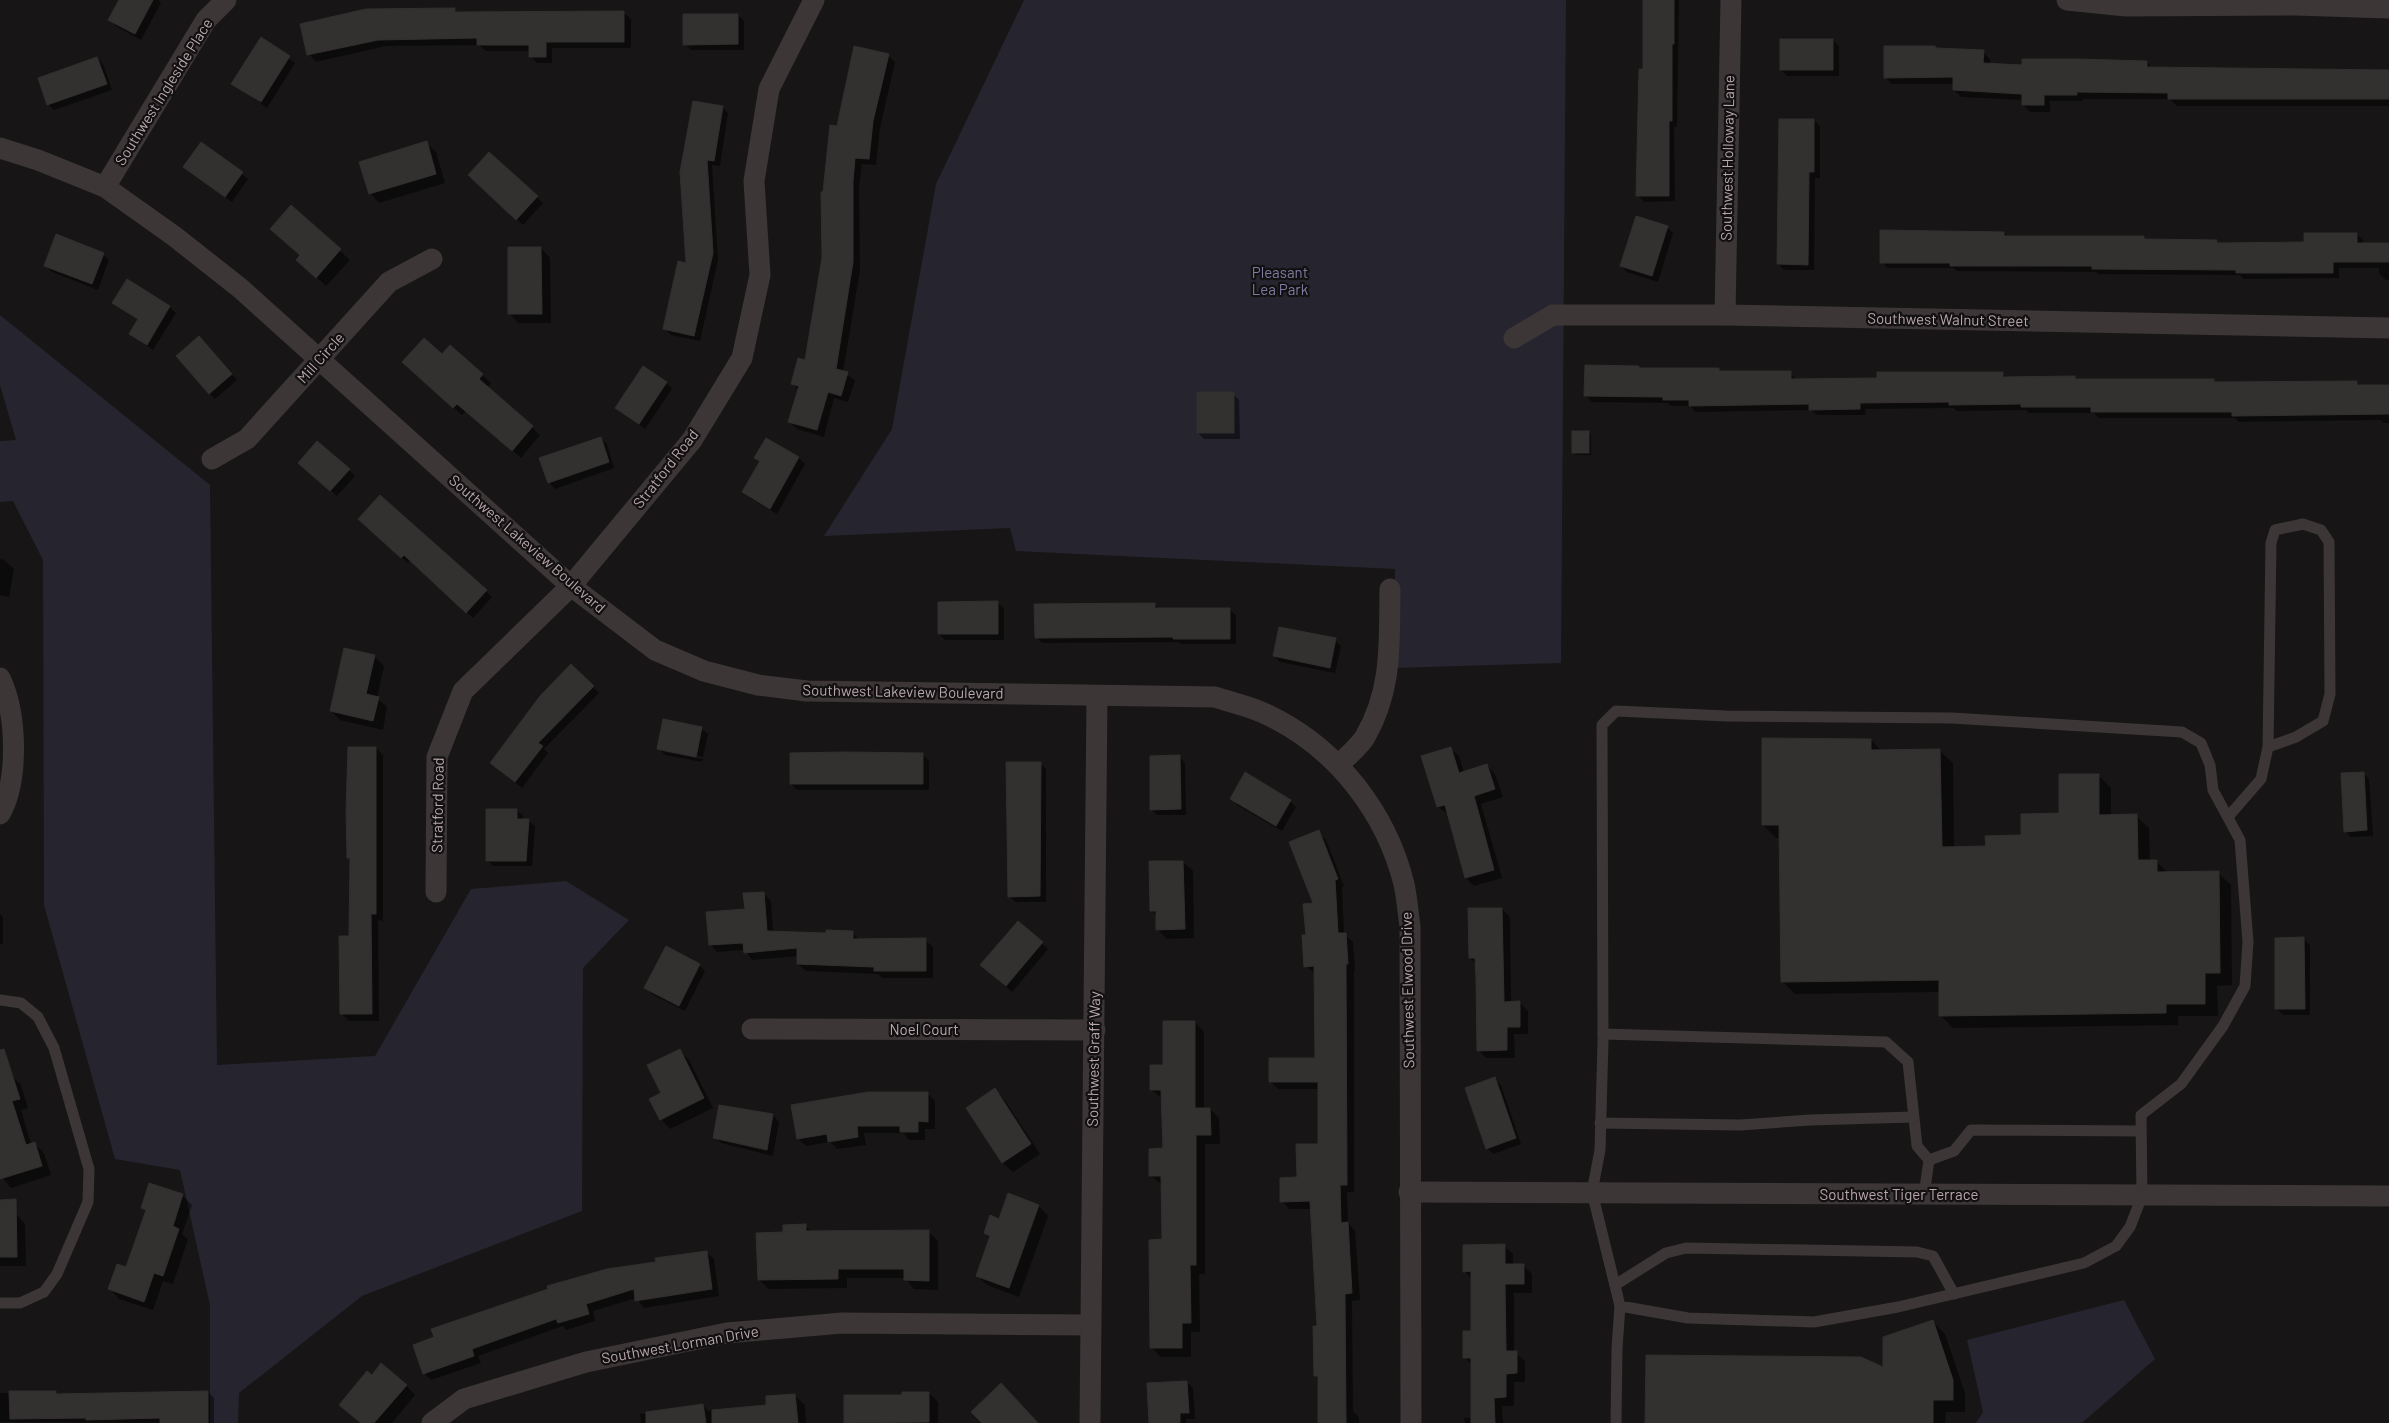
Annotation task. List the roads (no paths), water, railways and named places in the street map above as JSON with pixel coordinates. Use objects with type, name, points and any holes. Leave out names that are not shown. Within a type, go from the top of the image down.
[{"type":"street","name":"Southwest Ingleside Place","points":[[105,188],[206,20],[226,0]]},
{"type":"street","name":"Stratford Road","points":[[436,892],[437,757],[463,691],[571,586],[692,440],[742,358],[760,275],[754,181],[769,89],[814,0]]},
{"type":"street","name":"Southwest Holloway Lane","points":[[1725,316],[1730,0]]},
{"type":"street","points":[[2067,0],[2126,6],[2295,5],[2389,8]]},
{"type":"street","name":"Southwest Lakeview Boulevard","points":[[0,148],[38,160],[105,188],[174,236],[240,288],[571,586],[656,650],[704,671],[758,685],[808,691],[1215,697],[1269,715],[1309,739],[1339,766]]},
{"type":"street","name":"Mill Circle","points":[[212,458],[247,439],[389,282],[432,259]]},
{"type":"street","name":"Southwest Walnut Street","points":[[1514,338],[1553,314],[2389,328]]},
{"type":"street","points":[[1339,766],[1364,738],[1379,708],[1388,677],[1390,589]]},
{"type":"street","points":[[0,678],[12,714],[13,758],[8,801],[0,814]]},
{"type":"street","name":"Southwest Graff Way","points":[[1090,1423],[1095,1030],[1096,696]]},
{"type":"street","name":"Southwest Elwood Drive","points":[[1339,766],[1373,808],[1392,847],[1404,885],[1410,926],[1409,1192],[1411,1423]]},
{"type":"street","name":"Noel Court","points":[[752,1029],[1095,1030]]},
{"type":"street","name":"Southwest Tiger Terrace","points":[[1409,1192],[1924,1196],[2389,1196]]},
{"type":"street","name":"Southwest Lorman Drive","points":[[432,1423],[464,1399],[577,1364],[727,1333],[842,1323],[1091,1325]]},
{"type":"lane","points":[[2228,817],[2261,778],[2268,747],[2271,543],[2274,530],[2303,524],[2321,530],[2329,542],[2330,694],[2322,721],[2296,737],[2268,747]]},
{"type":"lane","points":[[1616,1423],[1617,1348],[1620,1306],[1592,1192],[1600,1150],[1603,1034],[1602,725],[1616,710],[1726,716],[1952,718],[2182,732],[2201,743],[2210,765],[2214,790],[2240,840],[2248,942],[2245,986],[2223,1026],[2180,1084],[2141,1115],[2142,1196],[2130,1227],[2116,1246],[2084,1263],[1898,1307],[1814,1322],[1688,1318],[1620,1306]]},
{"type":"lane","points":[[0,1000],[21,1003],[38,1017],[54,1048],[89,1169],[88,1202],[57,1274],[44,1292],[20,1303],[0,1303]]},
{"type":"lane","points":[[1603,1034],[1886,1042],[1908,1062],[1917,1146],[1929,1160],[1924,1196]]},
{"type":"lane","points":[[1600,1123],[1740,1125],[1810,1120],[1913,1117]]},
{"type":"lane","points":[[1929,1160],[1954,1151],[1971,1130],[2094,1129],[2141,1131]]},
{"type":"lane","points":[[1615,1285],[1666,1253],[1686,1248],[1917,1252],[1934,1256],[1954,1294]]},
{"type":"park label","name":"Pleasant Lea Park","points":[[1280,282]]}]
